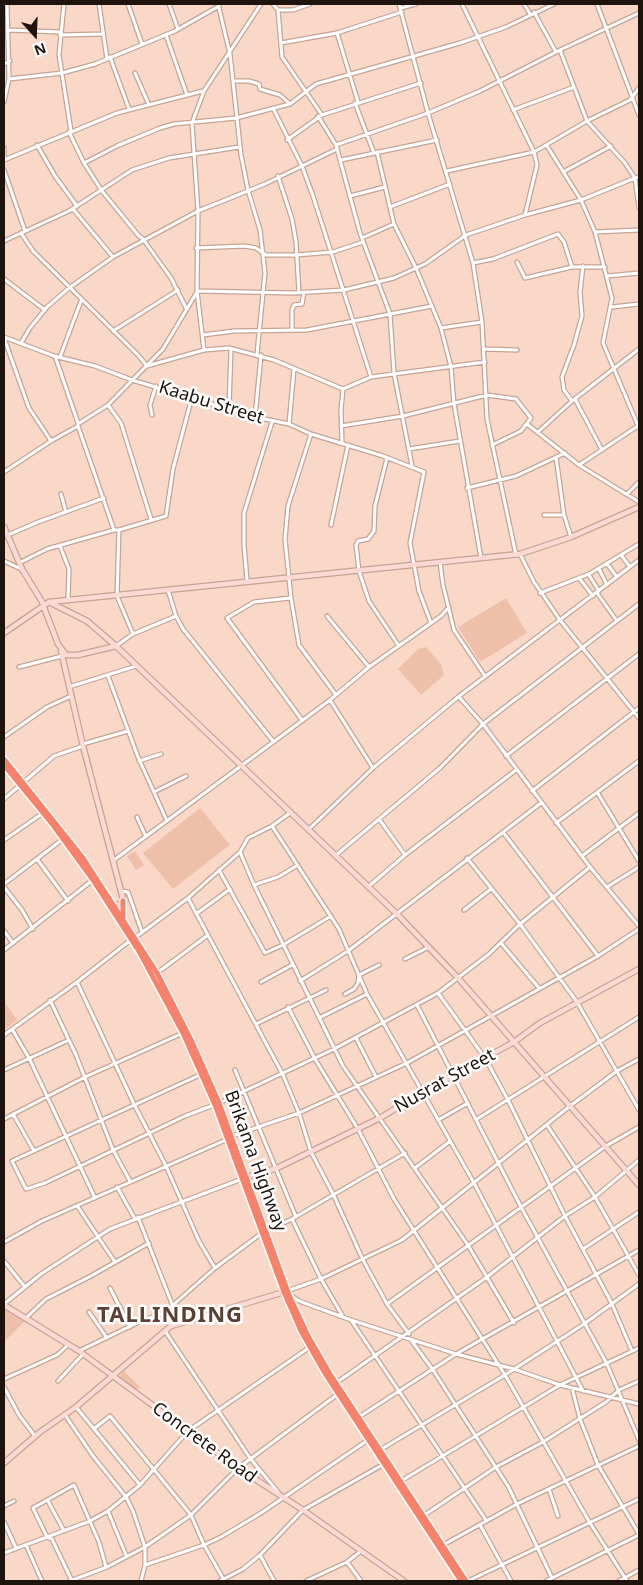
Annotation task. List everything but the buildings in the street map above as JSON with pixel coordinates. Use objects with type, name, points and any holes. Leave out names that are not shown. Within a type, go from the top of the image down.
[{"type":"highway","name":"Brikama Highway","points":[[4,759],[109,896],[113,906],[123,918],[183,1033],[217,1104]]},
{"type":"highway","name":"Brikama Highway","points":[[4,765],[23,784],[63,839],[95,878],[157,973],[192,1042],[310,1348],[338,1394],[461,1581]]},
{"type":"highway","points":[[109,896],[122,899],[123,918]]},
{"type":"highway","name":"Brikama Highway","points":[[287,1292],[308,1336],[336,1383],[467,1581]]},
{"type":"street","points":[[4,102],[9,79],[10,61],[7,4]]},
{"type":"street","points":[[64,4],[60,34],[62,73],[70,131],[84,163],[102,192],[138,235],[143,238],[178,290],[186,308]]},
{"type":"street","points":[[99,4],[102,34],[108,58],[129,109]]},
{"type":"street","points":[[128,4],[142,44]]},
{"type":"street","points":[[169,4],[178,28]]},
{"type":"street","points":[[204,350],[197,291],[196,248],[198,210],[192,154],[192,123],[204,91],[261,4]]},
{"type":"street","points":[[273,4],[278,10],[282,58],[306,90],[337,147],[362,240],[390,314],[394,373],[412,466]]},
{"type":"street","points":[[278,10],[293,10],[310,4]]},
{"type":"street","points":[[399,4],[428,113],[473,263],[482,322],[487,419],[518,555],[540,592],[560,620],[639,718]]},
{"type":"street","points":[[281,43],[337,33],[416,4]]},
{"type":"street","points":[[462,4],[534,152],[537,165],[525,215]]},
{"type":"street","points":[[524,4],[530,14]]},
{"type":"street","points":[[84,163],[119,145],[160,128],[236,118],[290,104],[316,84],[414,58],[477,37],[506,27],[546,5],[554,4]]},
{"type":"street","points":[[597,4],[608,28],[639,115]]},
{"type":"street","points":[[9,79],[62,73],[108,58],[166,35],[219,5],[234,81],[239,147],[248,190],[260,230],[265,272],[259,330],[255,417]]},
{"type":"street","points":[[534,12],[556,52]]},
{"type":"street","points":[[22,343],[30,328],[45,310],[69,288],[143,238],[198,210],[302,166],[366,133],[428,113],[639,13]]},
{"type":"street","points":[[4,29],[60,34],[102,34]]},
{"type":"street","points":[[337,33],[350,74],[356,102],[366,133],[375,152],[394,224],[416,268],[441,328],[451,367],[454,404],[467,488],[481,559]]},
{"type":"street","points":[[166,35],[187,94]]},
{"type":"street","points":[[560,50],[586,121],[611,146],[637,178],[639,208]]},
{"type":"street","points":[[4,64],[10,61]]},
{"type":"street","points":[[135,73],[149,105]]},
{"type":"street","points":[[234,81],[249,81],[260,84],[260,89],[280,95],[290,104]]},
{"type":"street","points":[[287,140],[320,116],[356,102],[421,83]]},
{"type":"street","points":[[513,110],[574,87]]},
{"type":"street","points":[[446,171],[534,152],[632,96],[639,88]]},
{"type":"street","points":[[4,148],[4,160],[70,131],[129,109],[204,91]]},
{"type":"street","points":[[273,108],[287,140],[302,166],[333,252],[371,377]]},
{"type":"street","points":[[341,160],[437,140]]},
{"type":"street","points":[[37,145],[55,176],[77,206]]},
{"type":"street","points":[[547,146],[565,171],[581,200],[595,232],[606,267],[612,307],[604,329],[603,344],[638,427],[580,466]]},
{"type":"street","points":[[565,171],[611,146]]},
{"type":"street","points":[[4,241],[73,209],[102,192],[132,170],[169,158],[239,147]]},
{"type":"street","points":[[4,170],[23,232],[33,251],[147,366]]},
{"type":"street","points":[[278,176],[292,219],[299,293]]},
{"type":"street","points":[[197,291],[299,293],[344,290],[378,282],[416,268],[466,235],[525,215],[581,200],[637,178]]},
{"type":"street","points":[[390,207],[450,184]]},
{"type":"street","points":[[350,196],[385,188]]},
{"type":"street","points":[[73,209],[113,257]]},
{"type":"street","points":[[196,248],[245,246],[266,255],[333,252],[394,224]]},
{"type":"street","points":[[595,232],[639,230]]},
{"type":"street","points":[[473,263],[492,259],[558,234],[564,242],[572,267]]},
{"type":"street","points":[[517,262],[524,278],[572,267],[606,267]]},
{"type":"street","points":[[584,266],[580,292],[582,316],[562,377],[564,390],[573,400],[602,450]]},
{"type":"street","points":[[607,276],[639,273]]},
{"type":"street","points":[[4,280],[45,310]]},
{"type":"street","points":[[113,331],[178,290]]},
{"type":"street","points":[[4,472],[108,404],[162,349],[186,308],[193,301],[197,291]]},
{"type":"street","points":[[292,329],[292,310],[294,305],[303,302],[304,292]]},
{"type":"street","points":[[60,357],[81,301]]},
{"type":"street","points":[[612,307],[639,304]]},
{"type":"street","points":[[203,335],[234,331],[307,330],[432,306]]},
{"type":"street","points":[[441,328],[482,322]]},
{"type":"street","points":[[4,338],[29,408],[51,441]]},
{"type":"street","name":"Kaabu Street","points":[[4,338],[54,356],[95,366],[132,380],[272,422],[289,424],[311,434],[419,469],[424,472],[410,543],[414,564]]},
{"type":"street","points":[[147,366],[204,350],[231,349],[259,355],[343,389],[371,377],[485,362]]},
{"type":"street","points":[[229,409],[231,349]]},
{"type":"street","points":[[484,349],[517,350]]},
{"type":"street","points":[[538,432],[573,400],[639,349]]},
{"type":"street","points":[[54,356],[114,530]]},
{"type":"street","points":[[289,424],[294,369]]},
{"type":"street","points":[[152,415],[150,405],[156,386]]},
{"type":"street","points":[[342,443],[343,389]]},
{"type":"street","points":[[341,426],[403,416],[487,395],[516,399],[531,418],[527,424],[511,437],[492,445]]},
{"type":"street","points":[[19,563],[38,553],[166,516],[173,470],[192,397]]},
{"type":"street","points":[[108,404],[121,423],[151,519]]},
{"type":"street","points":[[247,580],[244,513],[272,422]]},
{"type":"street","points":[[4,633],[45,604],[68,600],[247,580],[289,578],[518,555],[571,537],[639,507],[627,494],[580,466],[565,452],[527,424]]},
{"type":"street","points":[[311,434],[288,506],[286,539],[289,578],[299,645],[336,695]]},
{"type":"street","points":[[408,449],[460,441]]},
{"type":"street","points":[[331,525],[348,445]]},
{"type":"street","points":[[467,488],[500,482],[565,452]]},
{"type":"street","points":[[556,457],[564,515],[571,537]]},
{"type":"street","points":[[388,458],[376,506],[374,531],[368,539],[358,541],[356,545],[359,571],[369,601],[399,646]]},
{"type":"street","points":[[627,494],[639,482]]},
{"type":"street","points":[[61,494],[66,512]]},
{"type":"street","points":[[8,536],[104,498]]},
{"type":"street","points":[[544,515],[564,515]]},
{"type":"street","points":[[4,527],[22,569],[45,604],[61,654],[121,891],[122,899],[113,906]]},
{"type":"street","points":[[119,530],[117,596],[132,634]]},
{"type":"street","points":[[540,592],[608,565],[639,544]]},
{"type":"street","points":[[60,546],[69,569],[68,600]]},
{"type":"street","points":[[622,556],[630,567]]},
{"type":"street","points":[[308,830],[373,768],[458,697],[639,560]]},
{"type":"street","points":[[4,561],[22,569]]},
{"type":"street","points":[[440,562],[454,630],[485,676]]},
{"type":"street","points":[[414,564],[419,591],[431,623]]},
{"type":"street","points":[[608,565],[617,577]]},
{"type":"street","points":[[599,569],[607,586]]},
{"type":"street","points":[[589,574],[617,621]]},
{"type":"street","points":[[579,578],[593,596]]},
{"type":"street","points":[[168,590],[176,616],[183,629],[273,741]]},
{"type":"street","points":[[291,598],[254,602],[227,618],[302,720]]},
{"type":"street","points":[[45,604],[87,622],[116,646],[397,914],[459,979],[639,1185]]},
{"type":"street","points":[[335,856],[440,768],[483,724],[639,604]]},
{"type":"street","points":[[114,860],[330,700],[369,667],[431,623],[449,607]]},
{"type":"street","points":[[19,668],[61,654],[71,656],[116,646],[132,634],[176,616]]},
{"type":"street","points":[[327,616],[369,667]]},
{"type":"street","points":[[506,756],[639,654]]},
{"type":"street","points":[[69,687],[136,666]]},
{"type":"street","points":[[108,676],[139,760],[168,821]]},
{"type":"street","points":[[4,737],[47,707],[71,696]]},
{"type":"street","points":[[4,1242],[42,1221],[78,1207],[130,1181],[230,1137],[299,1113],[407,1063],[598,956],[639,928],[556,823],[483,724],[458,697]]},
{"type":"street","points":[[330,700],[373,768]]},
{"type":"street","points":[[532,791],[639,708]]},
{"type":"street","points":[[4,799],[54,756],[128,731]]},
{"type":"street","points":[[139,760],[161,754]]},
{"type":"street","points":[[556,823],[639,761]]},
{"type":"street","points":[[368,887],[405,855],[516,770]]},
{"type":"street","points":[[154,792],[186,776]]},
{"type":"street","points":[[597,792],[618,829],[639,860]]},
{"type":"street","points":[[300,980],[348,951],[541,803]]},
{"type":"street","points":[[4,840],[44,812]]},
{"type":"street","points":[[4,1035],[188,898],[240,852],[248,838],[272,826],[290,813]]},
{"type":"street","points":[[582,856],[639,813]]},
{"type":"street","points":[[138,818],[146,836]]},
{"type":"street","points":[[379,819],[405,855]]},
{"type":"street","points":[[272,826],[332,916],[367,994],[474,1183],[511,1258],[577,1376],[583,1391]]},
{"type":"street","points":[[503,832],[598,956]]},
{"type":"street","points":[[32,928],[22,910],[4,886],[63,839]]},
{"type":"street","points":[[240,852],[254,886],[334,1049],[468,1245],[514,1322]]},
{"type":"street","points":[[467,858],[520,924],[577,1002],[639,1110]]},
{"type":"street","points":[[37,859],[68,902]]},
{"type":"street","points":[[254,886],[278,877],[298,865]]},
{"type":"street","points":[[202,1074],[65,1135],[12,1161],[26,1189],[45,1183],[148,1134],[283,1075],[417,1005],[459,979],[552,896],[590,867]]},
{"type":"street","points":[[607,886],[639,867]]},
{"type":"street","points":[[220,870],[263,952],[267,953],[283,945],[332,916]]},
{"type":"street","points":[[4,950],[68,902],[95,878]]},
{"type":"street","points":[[464,910],[492,889]]},
{"type":"street","points":[[196,914],[230,890]]},
{"type":"street","points":[[121,891],[128,892],[142,932]]},
{"type":"street","points":[[188,898],[283,1075],[299,1113],[311,1152],[334,1194],[363,1260],[386,1304],[409,1334]]},
{"type":"street","points":[[4,932],[13,943]]},
{"type":"street","points":[[157,973],[208,935]]},
{"type":"street","points":[[501,943],[539,988]]},
{"type":"street","points":[[405,959],[428,947]]},
{"type":"street","points":[[261,982],[292,965]]},
{"type":"street","points":[[359,975],[379,965]]},
{"type":"street","name":"Nusrat Street","points":[[245,1178],[277,1168],[380,1118],[514,1042],[540,1023],[639,969]]},
{"type":"street","points":[[345,994],[354,989],[358,983],[359,975]]},
{"type":"street","points":[[77,982],[148,1134],[166,1166],[181,1202],[215,1268]]},
{"type":"street","points":[[256,1024],[326,990]]},
{"type":"street","points":[[438,993],[485,1058],[508,1100],[552,1185],[565,1216],[612,1304],[632,1351]]},
{"type":"street","points":[[319,1018],[367,994]]},
{"type":"street","points":[[50,1000],[85,1077],[113,1150],[130,1181]]},
{"type":"street","points":[[417,1005],[537,1238],[568,1290],[584,1324],[607,1364],[639,1440]]},
{"type":"street","points":[[288,1007],[336,1095],[358,1129],[394,1199],[484,1340],[590,1523],[626,1579]]},
{"type":"street","points":[[477,1120],[639,1017]]},
{"type":"street","points":[[12,1029],[29,1058],[95,1198]]},
{"type":"street","points":[[4,1119],[85,1077],[183,1033]]},
{"type":"street","points":[[356,1038],[376,1078]]},
{"type":"street","points":[[4,1070],[69,1040]]},
{"type":"street","points":[[4,1463],[36,1436],[76,1407],[171,1326],[287,1292],[321,1279],[363,1260],[415,1231],[570,1106],[617,1071],[639,1059]]},
{"type":"street","points":[[235,1070],[277,1168],[294,1218],[321,1279],[342,1315]]},
{"type":"street","points":[[438,1120],[468,1103]]},
{"type":"street","points":[[14,1114],[34,1151]]},
{"type":"street","points":[[547,1125],[576,1167],[639,1276]]},
{"type":"street","points":[[386,1304],[606,1146],[639,1127]]},
{"type":"street","points":[[415,1168],[450,1142]]},
{"type":"street","points":[[58,1381],[81,1353],[107,1338],[164,1313],[215,1268],[264,1232],[294,1218],[404,1153]]},
{"type":"street","points":[[336,1383],[405,1337],[487,1277],[565,1216],[594,1197],[639,1160]]},
{"type":"street","points":[[4,1305],[25,1287],[98,1236],[136,1218],[245,1178]]},
{"type":"street","points":[[117,1187],[149,1243],[172,1304]]},
{"type":"street","points":[[78,1207],[115,1262]]},
{"type":"street","points":[[582,1249],[639,1212]]},
{"type":"street","points":[[26,1318],[46,1299],[149,1243]]},
{"type":"street","points":[[358,1417],[456,1354],[484,1340],[639,1250]]},
{"type":"street","points":[[4,1261],[25,1287]]},
{"type":"street","points":[[380,1450],[420,1424],[505,1375],[584,1324],[639,1284]]},
{"type":"street","points":[[110,1288],[130,1327]]},
{"type":"street","points":[[287,1292],[300,1301],[411,1340],[514,1369],[560,1385],[614,1396],[639,1404]]},
{"type":"street","name":"Concrete Road","points":[[4,1305],[81,1353],[238,1468],[303,1510],[404,1581]]},
{"type":"street","points":[[89,1312],[107,1338]]},
{"type":"street","points":[[164,1313],[171,1326]]},
{"type":"street","points":[[351,1320],[486,1520]]},
{"type":"street","points":[[166,1331],[250,1458],[281,1497]]},
{"type":"street","points":[[411,1340],[433,1370],[496,1467],[517,1504],[552,1578]]},
{"type":"street","points":[[4,1379],[57,1355],[68,1345]]},
{"type":"street","points":[[4,1553],[90,1521],[108,1511],[155,1470],[170,1449],[188,1431],[310,1348]]},
{"type":"street","points":[[400,1482],[560,1385],[639,1348]]},
{"type":"street","points":[[423,1516],[496,1467],[543,1442],[580,1419],[614,1396],[619,1390],[639,1381]]},
{"type":"street","points":[[4,1386],[19,1415],[36,1436]]},
{"type":"street","points":[[546,1581],[639,1535],[624,1506],[598,1464],[580,1419],[572,1388]]},
{"type":"street","points":[[106,1567],[90,1521],[74,1485],[33,1508],[47,1537],[52,1539],[71,1581],[106,1567],[126,1555],[145,1547],[191,1515],[250,1458],[338,1394]]},
{"type":"street","points":[[76,1407],[140,1485]]},
{"type":"street","points":[[65,1414],[93,1456],[126,1497],[134,1511],[145,1547],[145,1565],[141,1581]]},
{"type":"street","points":[[95,1428],[110,1416],[191,1515],[222,1580],[243,1570],[303,1510],[384,1464]]},
{"type":"street","points":[[145,1565],[204,1545],[260,1513],[368,1440]]},
{"type":"street","points":[[443,1545],[517,1504],[639,1446]]},
{"type":"street","points":[[549,1488],[558,1516]]},
{"type":"street","points":[[467,1581],[502,1566],[639,1499]]},
{"type":"street","points":[[48,1500],[64,1531]]},
{"type":"street","points":[[4,1506],[14,1501]]},
{"type":"street","points":[[108,1511],[114,1521],[126,1555]]},
{"type":"street","points":[[4,1522],[16,1548]]},
{"type":"street","points":[[480,1525],[511,1581]]},
{"type":"street","points":[[26,1545],[42,1581]]},
{"type":"street","points":[[306,1581],[313,1580],[347,1562],[361,1551]]},
{"type":"street","points":[[260,1555],[274,1581]]},
{"type":"street","points":[[347,1562],[361,1581]]},
{"type":"street","points":[[619,1581],[626,1579],[639,1570]]},
{"type":"shaded area","points":[[506,598],[527,633],[480,662],[458,627]]},
{"type":"shaded area","points":[[426,647],[441,664],[444,675],[421,695],[398,669],[418,649]]},
{"type":"shaded area","points":[[200,808],[230,845],[173,889],[143,853]]},
{"type":"shaded area","points":[[135,851],[144,865],[136,870],[127,856]]},
{"type":"shaded area","points":[[4,1001],[17,1020],[4,1030]]},
{"type":"shaded area","points":[[4,1308],[25,1321],[4,1342]]},
{"type":"shaded area","points":[[124,1371],[140,1387],[135,1392],[117,1379]]},
{"type":"district","name":"TALLINDING","points":[[170,1316]]}]
